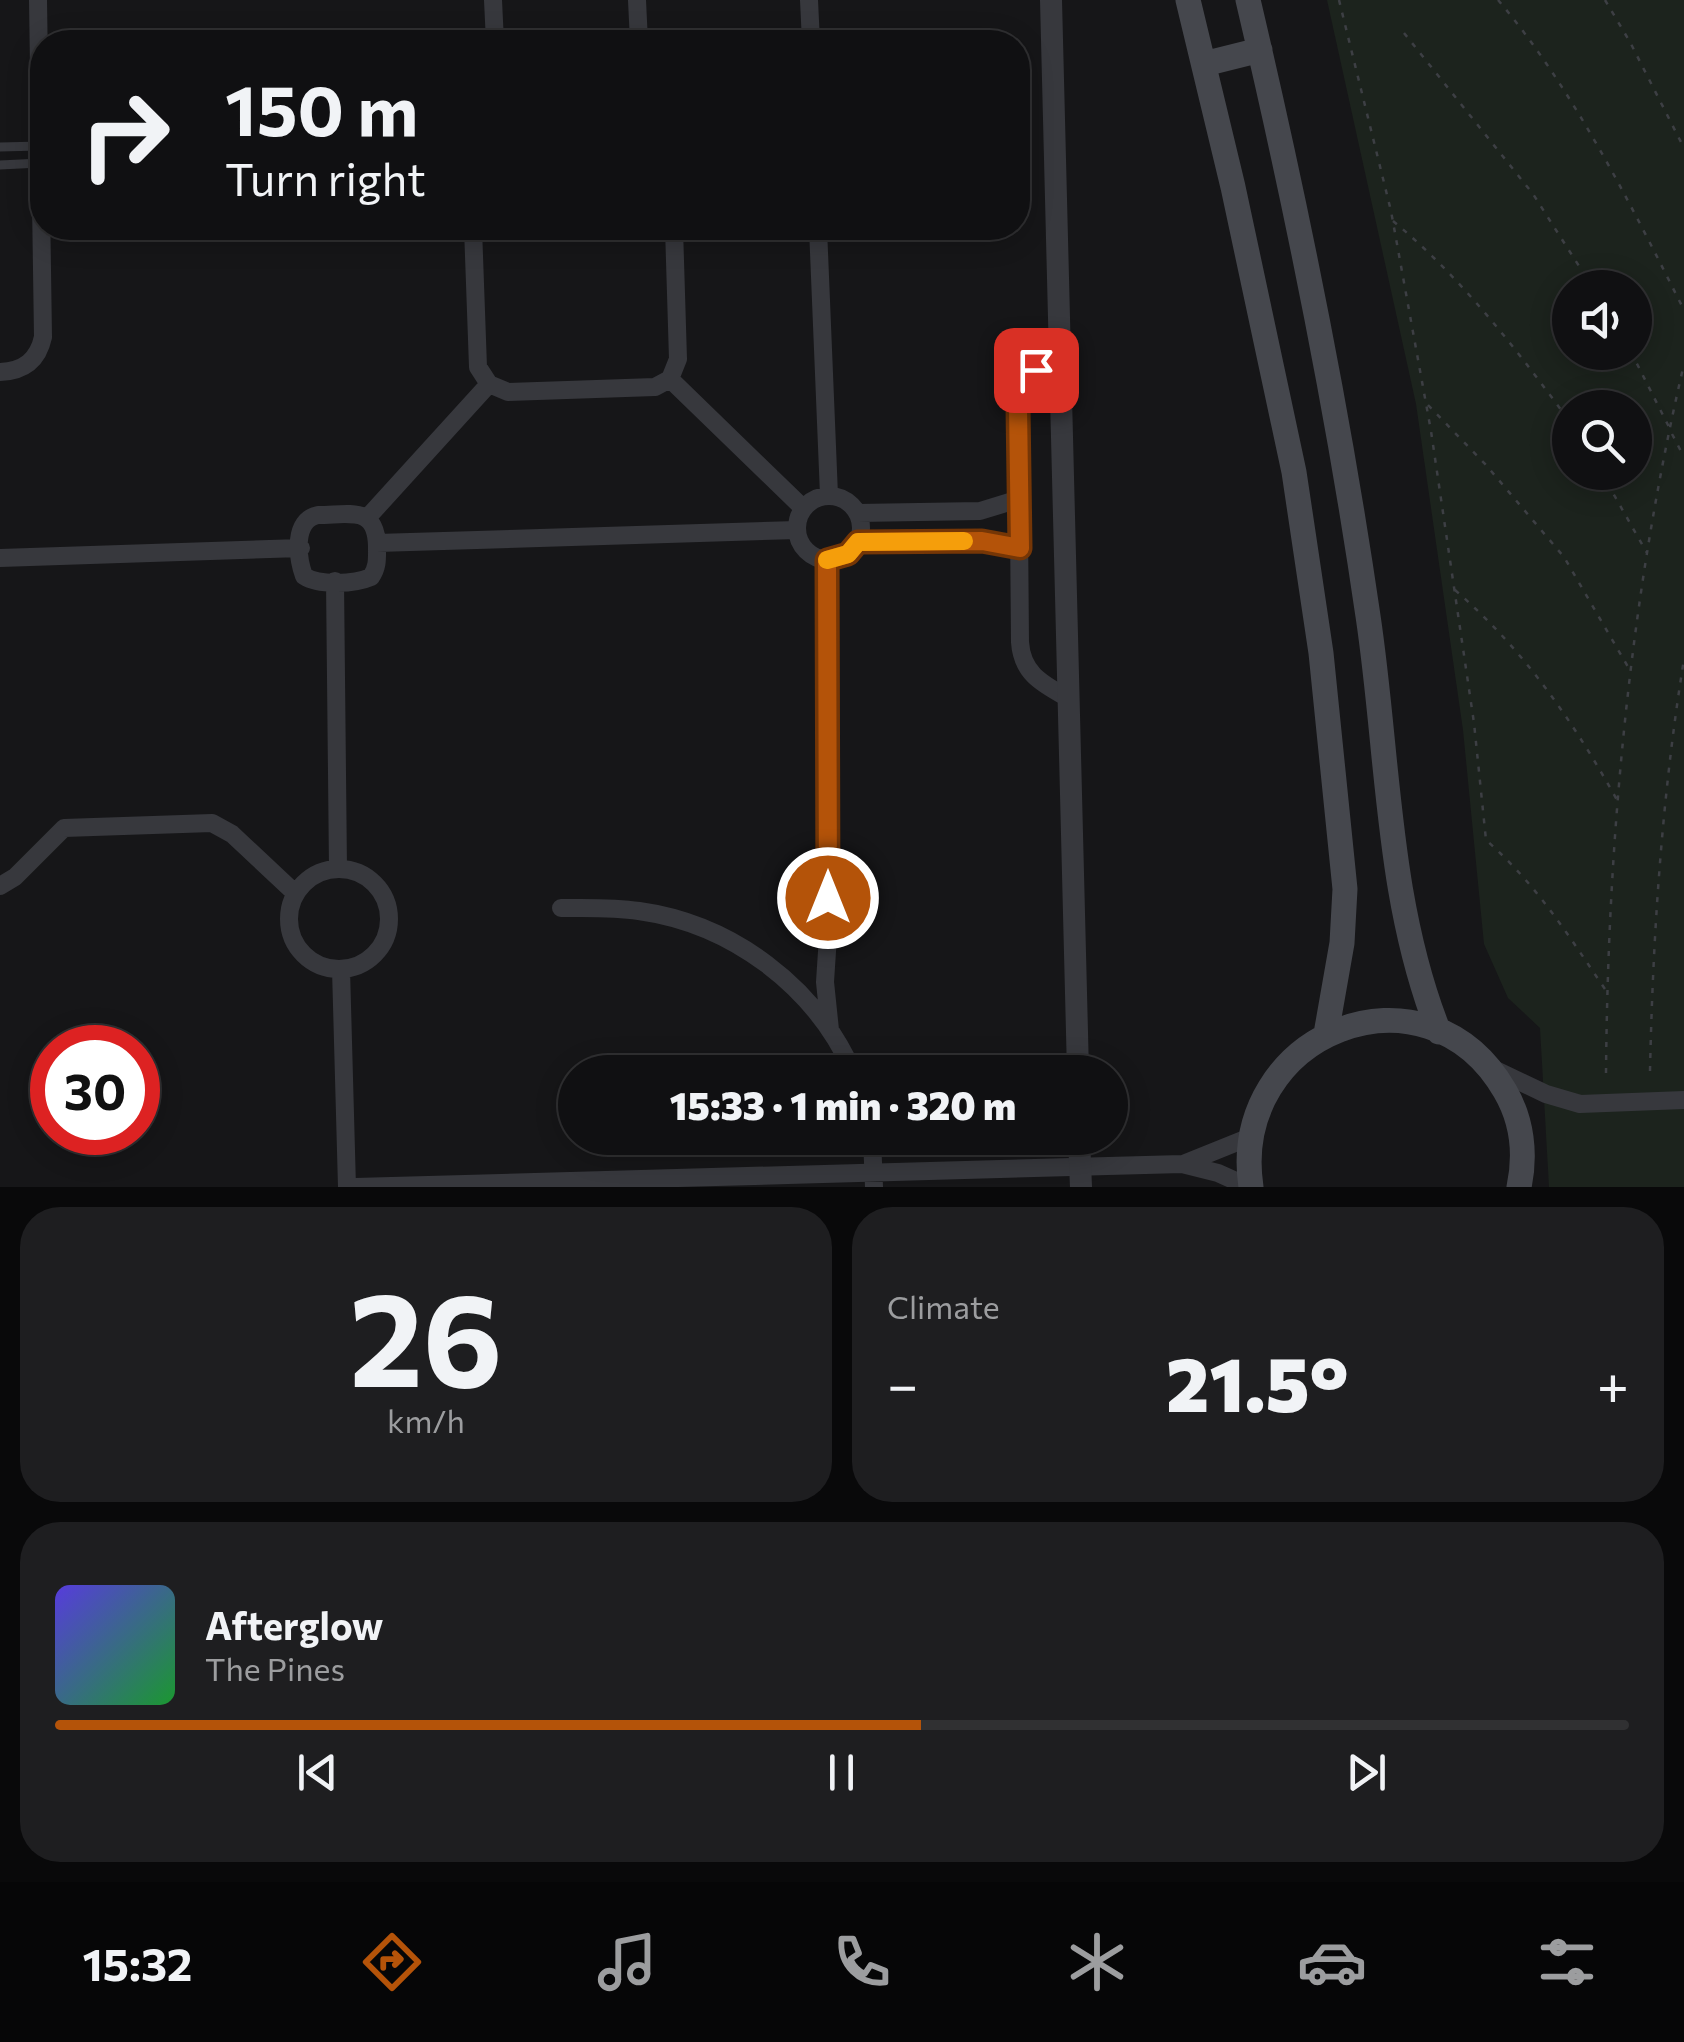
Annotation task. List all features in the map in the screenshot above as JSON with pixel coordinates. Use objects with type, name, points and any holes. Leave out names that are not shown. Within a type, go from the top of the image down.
[{"type":"main road","points":[[1188,0],[1294,472],[1321,653],[1345,889],[1342,943],[1326,1034]]},
{"type":"main road","points":[[1248,0],[1318,322],[1354,520],[1382,723],[1402,912],[1424,993],[1440,1032]]},
{"type":"main road","points":[[1204,64],[1260,50]]},
{"type":"main road","points":[[1250,1187],[1250,1136],[1261,1100],[1281,1069],[1294,1055],[1326,1034],[1382,1020],[1421,1025],[1440,1032],[1457,1040],[1487,1066],[1516,1116],[1522,1155],[1520,1187]]},
{"type":"street","points":[[38,0],[38,30]]},
{"type":"street","points":[[493,0],[494,30]]},
{"type":"street","points":[[638,0],[639,30]]},
{"type":"street","points":[[809,0],[810,30]]},
{"type":"street","points":[[1051,0],[1078,1055]]},
{"type":"street","points":[[0,372],[28,364],[42,345],[41,240]]},
{"type":"street","points":[[473,240],[481,373],[489,384],[514,392],[654,387],[670,379],[678,358],[674,240]]},
{"type":"street","points":[[818,240],[829,495]]},
{"type":"street","points":[[1059,344],[1030,376],[1020,399],[1022,659],[1037,680],[1068,698]]},
{"type":"street","points":[[670,379],[803,508]]},
{"type":"street","points":[[368,518],[489,384]]},
{"type":"street","points":[[829,495],[843,498],[858,513],[861,528],[858,542],[848,554],[827,560],[806,550],[796,530],[803,508],[814,499],[829,495]]},
{"type":"street","points":[[858,513],[972,511],[996,508],[1019,499]]},
{"type":"street","points":[[972,511],[966,526],[972,541]]},
{"type":"street","points":[[310,517],[368,518],[375,525],[377,543],[376,568],[361,581],[312,581],[304,576],[301,527],[310,517]]},
{"type":"street","points":[[377,543],[796,530]]},
{"type":"street","points":[[858,542],[972,541],[1020,548]]},
{"type":"street","points":[[0,558],[300,548]]},
{"type":"street","points":[[827,560],[825,966],[830,1030]]},
{"type":"street","points":[[335,581],[338,870]]},
{"type":"street","points":[[0,886],[15,877],[64,828],[197,821],[226,830],[296,894]]},
{"type":"street","points":[[338,870],[356,872],[372,882],[384,898],[389,916],[386,936],[376,953],[360,964],[341,969],[314,962],[294,941],[289,922],[296,894],[310,879],[338,870]]},
{"type":"street","points":[[561,908],[636,910],[686,921],[732,941],[792,985],[830,1030],[843,1055]]},
{"type":"street","points":[[792,985],[825,966]]},
{"type":"street","points":[[341,969],[347,1187]]},
{"type":"street","points":[[1487,1066],[1546,1094],[1580,1104],[1684,1100]]},
{"type":"street","points":[[355,1187],[1080,1176],[1182,1164],[1250,1136]]},
{"type":"street","points":[[1182,1164],[1218,1173],[1250,1187]]},
{"type":"lane","points":[[0,147],[30,153]]},
{"type":"lane","points":[[0,165],[30,158]]},
{"type":"path","points":[[1339,0],[1393,220],[1426,404],[1474,723],[1486,840],[1520,870],[1551,907],[1607,992]]},
{"type":"path","points":[[1498,0],[1565,96],[1640,220],[1684,310]]},
{"type":"path","points":[[1605,0],[1684,148]]},
{"type":"path","points":[[1404,34],[1533,194],[1582,270]]},
{"type":"path","points":[[1393,220],[1442,264],[1552,397]]},
{"type":"path","points":[[1606,1073],[1617,801],[1648,554],[1684,364]]},
{"type":"path","points":[[1639,370],[1684,457]]},
{"type":"path","points":[[1426,404],[1486,464],[1564,557],[1632,673]]},
{"type":"path","points":[[1611,490],[1648,554]]},
{"type":"path","points":[[1454,590],[1513,645],[1548,689],[1581,735],[1617,801]]},
{"type":"path","points":[[1650,1071],[1652,967],[1664,813],[1684,658]]},
{"type":"shaded area","points":[[1327,0],[1684,0],[1684,1187],[1549,1187],[1540,1028],[1508,998],[1484,944],[1463,730],[1416,404]]},
{"type":"slow traffic","points":[[827,560],[842,558],[858,542],[964,541]]},
{"type":"route","points":[[828,898],[827,560],[842,558],[858,542],[982,541],[1020,548],[1018,407],[1022,391],[1036,370]]}]
